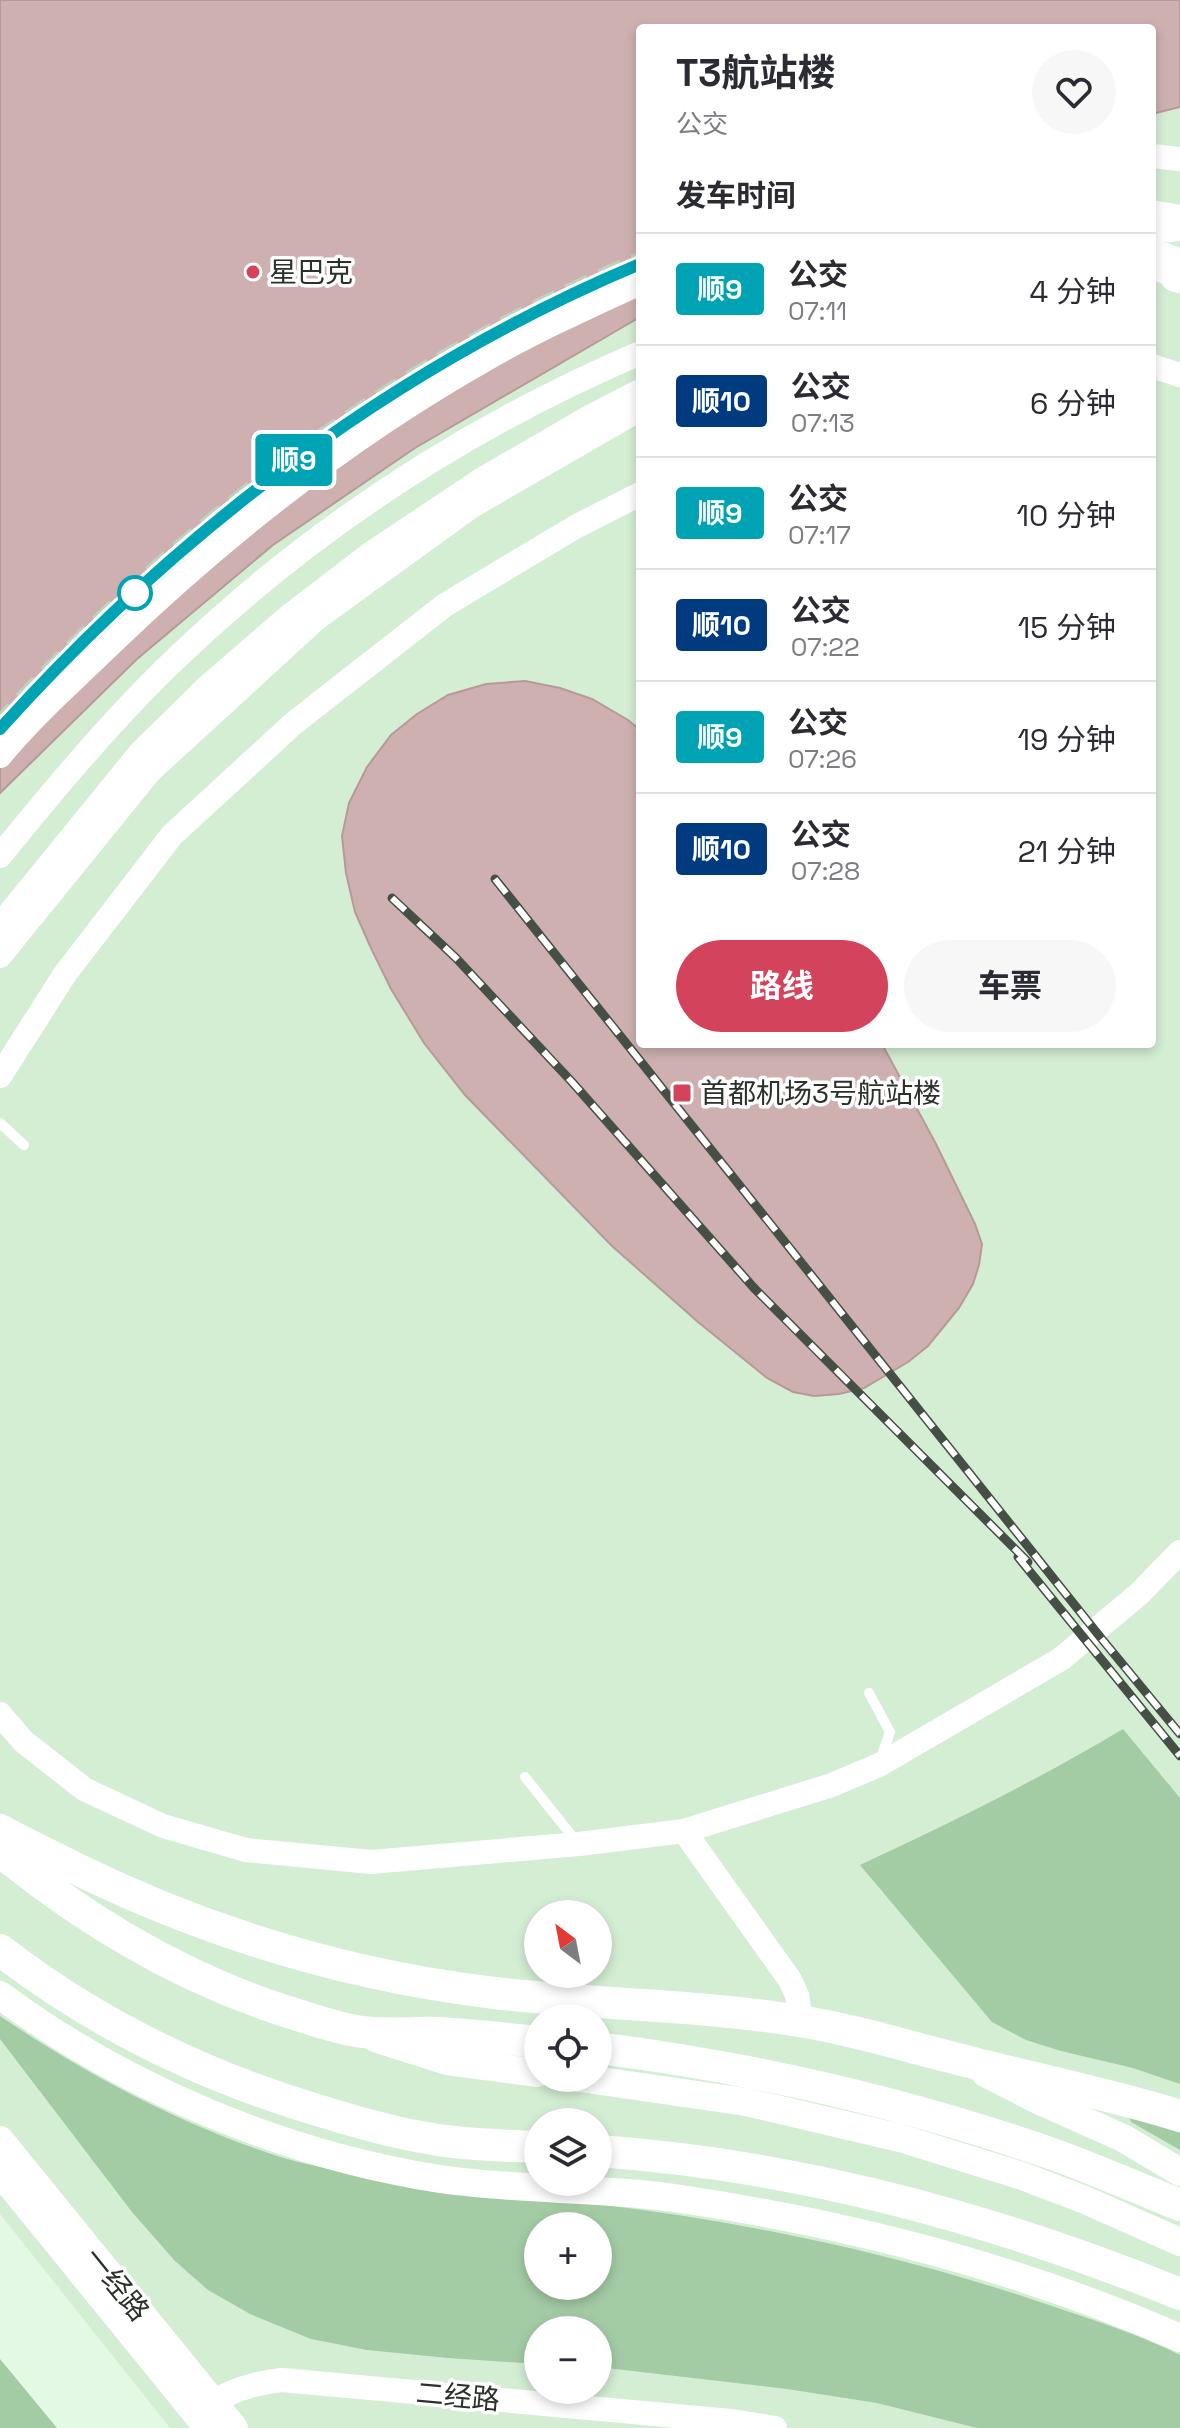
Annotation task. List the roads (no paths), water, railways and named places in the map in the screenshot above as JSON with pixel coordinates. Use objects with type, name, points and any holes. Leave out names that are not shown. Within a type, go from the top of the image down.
[{"type":"highway","points":[[0,1830],[166,1910],[279,1950],[331,1964],[439,1986],[488,1992],[713,2010],[801,2021],[876,2037],[1180,2116]]},
{"type":"highway","points":[[0,1851],[97,1923],[190,1974],[270,2006],[354,2031],[524,2041]]},
{"type":"highway","points":[[0,1875],[55,1892]]},
{"type":"highway","points":[[0,1950],[64,1995],[137,2037],[216,2075],[267,2095],[363,2124],[422,2137],[524,2146]]},
{"type":"highway","points":[[612,2050],[771,2075],[875,2100],[1058,2156],[1180,2205]]},
{"type":"highway","points":[[612,2152],[754,2171],[892,2199],[1051,2245],[1180,2294]]},
{"type":"main road","points":[[0,1995],[61,2038],[124,2073],[258,2132],[333,2154],[441,2179],[505,2186],[638,2193],[827,2225],[902,2242],[1018,2277],[1180,2338]]},
{"type":"main road","points":[[354,2031],[447,2061],[524,2071]]},
{"type":"main road","points":[[952,2058],[1123,2138],[1180,2172]]},
{"type":"main road","points":[[612,2083],[746,2102],[900,2138],[1022,2176],[1180,2242]]},
{"type":"main road","name":"一经路","points":[[0,2140],[205,2414]]},
{"type":"main road","name":"一经路","points":[[0,2172],[205,2414],[234,2428]]},
{"type":"street","points":[[1156,156],[1180,159]]},
{"type":"street","points":[[1156,213],[1180,217]]},
{"type":"street","points":[[1156,232],[1180,229]]},
{"type":"street","points":[[1156,254],[1168,271]]},
{"type":"street","points":[[0,756],[23,729],[140,616],[268,506],[414,403],[486,359],[551,324],[636,285]]},
{"type":"street","points":[[0,833],[101,714],[178,634],[271,553],[377,477],[466,424],[560,372],[636,337]]},
{"type":"street","points":[[0,856],[91,747],[164,670],[299,552],[381,494],[479,432],[550,393],[636,355]]},
{"type":"street","points":[[1156,367],[1180,375]]},
{"type":"street","points":[[0,925],[140,753],[223,672],[301,605],[370,554],[468,489],[636,393]]},
{"type":"street","points":[[0,956],[150,771],[317,618],[472,506],[636,411]]},
{"type":"street","points":[[0,1076],[65,974],[172,835],[294,723],[445,605],[577,526],[636,496]]},
{"type":"street","points":[[0,1714],[23,1741],[84,1789],[163,1826],[246,1850],[371,1862],[579,1844],[684,1831],[832,1785],[879,1765],[1061,1659],[1139,1594],[1180,1552]]},
{"type":"street","points":[[684,1831],[790,1980],[797,1995],[801,2021]]},
{"type":"street","name":"二经路","points":[[205,2414],[232,2391],[257,2382],[282,2380],[731,2421],[775,2428]]},
{"type":"lane","points":[[0,1123],[24,1145]]},
{"type":"lane","points":[[869,1693],[890,1732],[879,1765]]},
{"type":"lane","points":[[525,1777],[579,1844]]},
{"type":"tunnel","points":[[0,729],[69,656],[141,587],[216,522],[295,461],[376,404],[461,353],[549,306],[636,266]]},
{"type":"railway","points":[[495,879],[1180,1734]]},
{"type":"railway","points":[[392,898],[456,958],[572,1082],[754,1288],[1028,1562]]},
{"type":"railway","points":[[1018,1557],[1180,1756]]},
{"type":"place","name":"星巴克","points":[[253,272]]},
{"type":"place","name":"首都机场3号航站楼","points":[[682,1093]]}]
